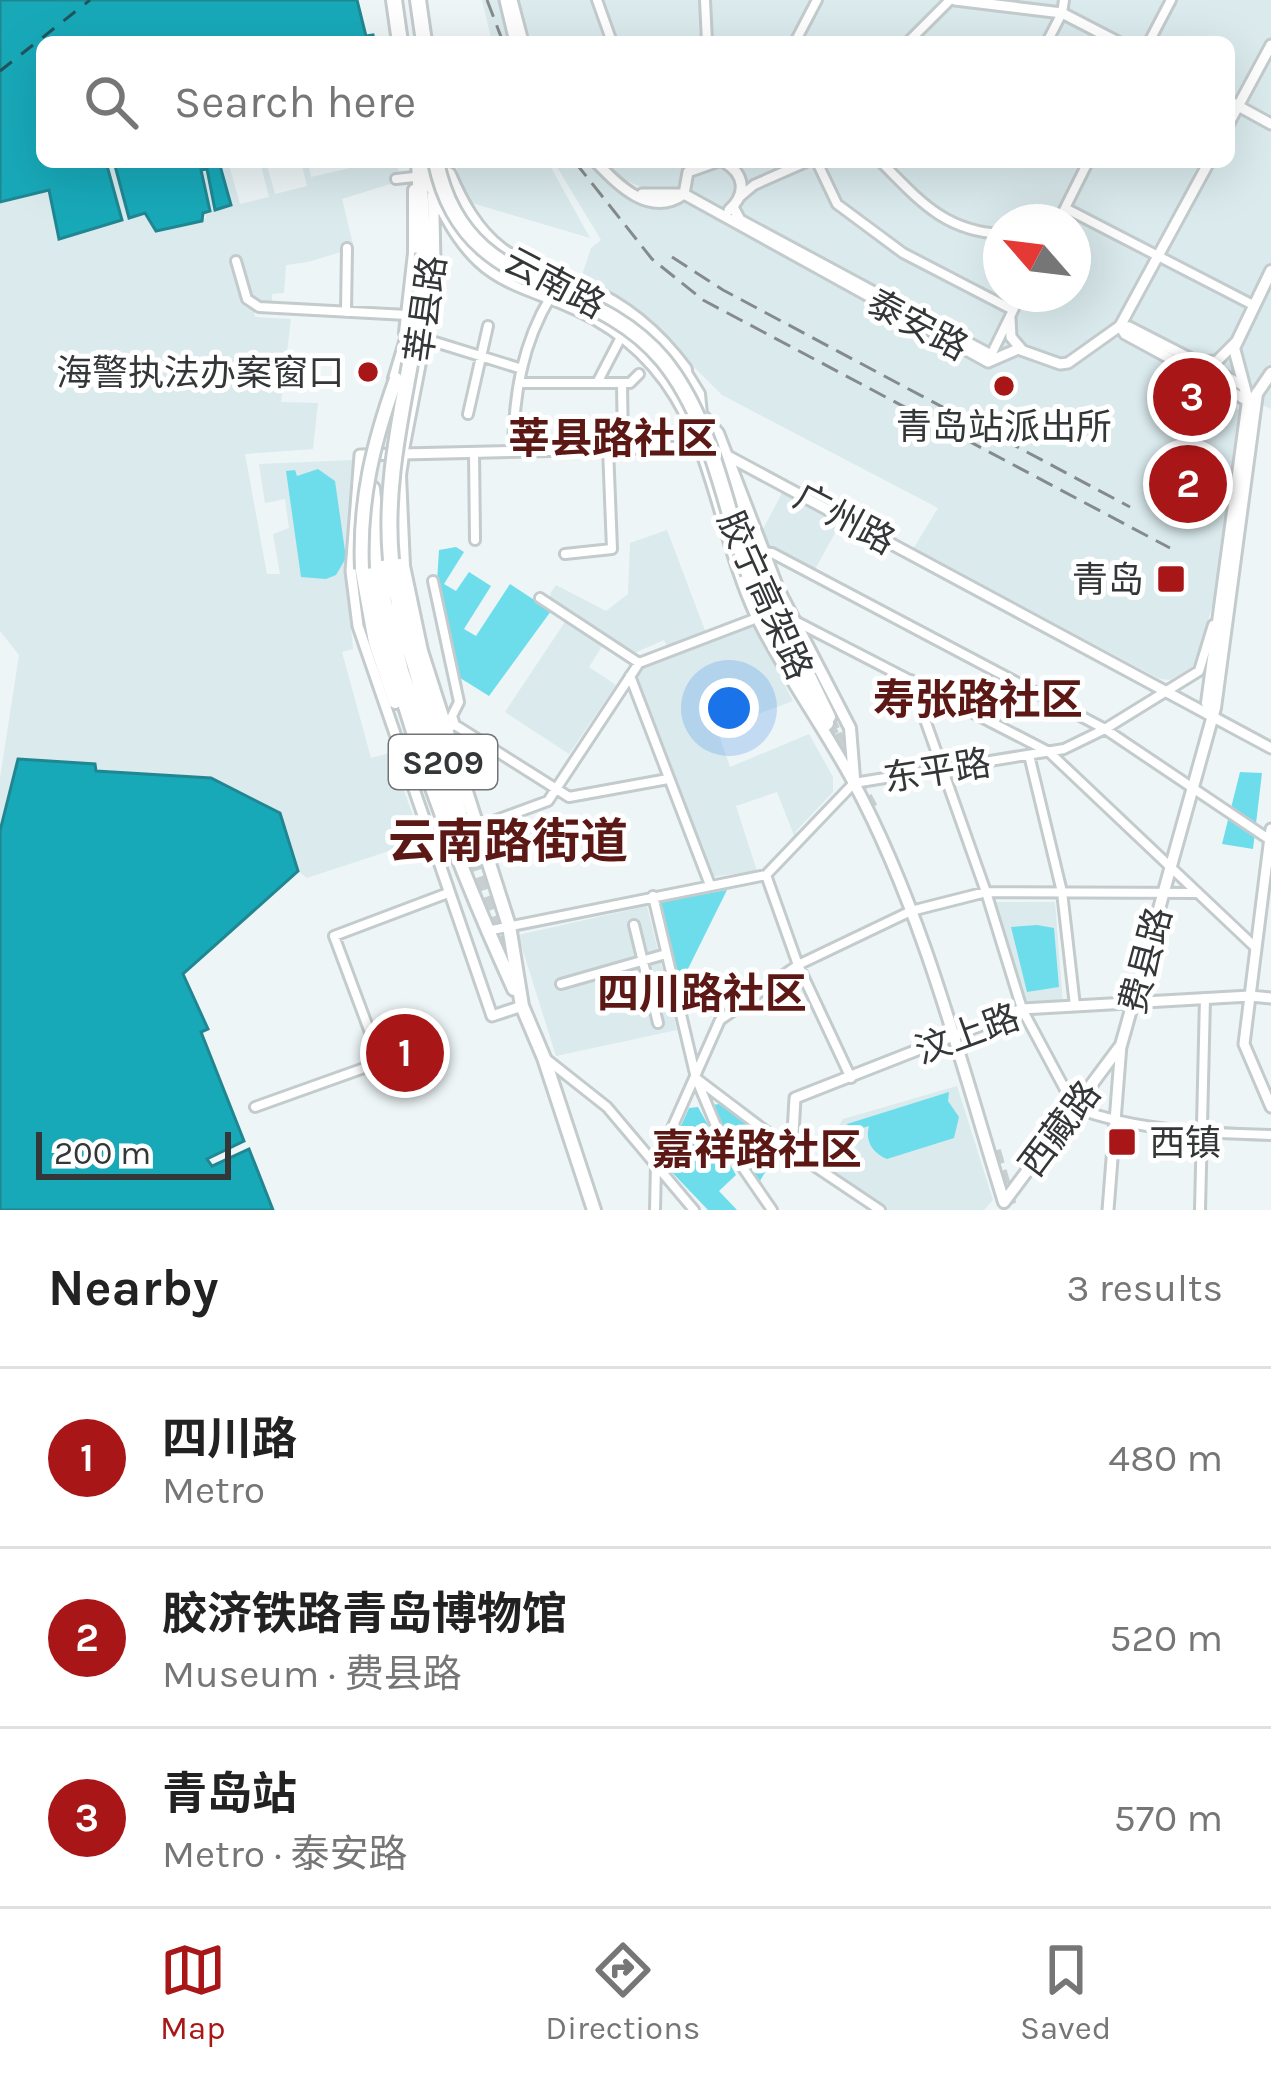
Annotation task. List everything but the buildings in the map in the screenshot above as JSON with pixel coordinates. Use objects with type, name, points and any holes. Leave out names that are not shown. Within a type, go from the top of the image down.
[{"type":"highway","points":[[395,0],[399,36]]},
{"type":"highway","points":[[422,0],[425,36]]},
{"type":"highway","points":[[396,379],[430,250],[418,168]]},
{"type":"highway","points":[[444,168],[461,204],[499,249],[585,289],[640,322],[684,370]]},
{"type":"highway","name":"胶宁高架路","points":[[444,168],[453,212],[481,248],[517,274],[610,315],[641,338],[670,370],[698,420],[749,574],[829,722]]},
{"type":"highway","name":"S209","points":[[372,489],[381,583],[400,671],[470,858],[415,667],[391,560],[390,471],[430,250]]},
{"type":"main road","name":"莘县路","points":[[378,453],[407,315],[418,168]]},
{"type":"main road","points":[[419,168],[461,240]]},
{"type":"main road","name":"莘县路","points":[[402,455],[435,285],[430,250],[433,190],[442,168]]},
{"type":"main road","name":"云南路","points":[[444,168],[464,220],[481,241],[518,267],[600,303],[643,334],[682,379],[701,417]]},
{"type":"main road","points":[[430,250],[447,238],[461,240]]},
{"type":"main road","name":"云南路","points":[[461,240],[499,275],[622,334],[649,358],[679,400],[734,563],[758,618],[854,783],[910,911],[952,1034],[1002,1207]]},
{"type":"main road","points":[[1271,271],[1235,343],[1238,368],[1251,394],[1271,400]]},
{"type":"main road","points":[[684,370],[699,394],[701,417],[723,454],[755,562],[829,722]]},
{"type":"main road","points":[[1251,394],[1271,373]]},
{"type":"main road","points":[[396,379],[368,466],[362,507],[362,569],[380,657],[420,758]]},
{"type":"main road","name":"费县路","points":[[1212,716],[1208,704],[1251,394]]},
{"type":"main road","name":"费县路","points":[[1121,1045],[1212,716],[1251,394]]},
{"type":"main road","points":[[378,453],[370,573],[381,631],[432,797],[544,1058],[594,1210]]},
{"type":"main road","name":"云南路","points":[[723,454],[793,620],[850,728],[854,783]]},
{"type":"main road","points":[[402,455],[403,566],[421,651],[450,726],[509,926],[522,1006]]},
{"type":"main road","name":"西藏路","points":[[1002,1207],[1121,1045]]},
{"type":"street","points":[[508,0],[517,36]]},
{"type":"street","points":[[597,0],[610,36]]},
{"type":"street","points":[[705,0],[707,36]]},
{"type":"street","points":[[798,36],[817,0]]},
{"type":"street","points":[[914,36],[953,0],[1062,13],[1106,36]]},
{"type":"street","points":[[1049,36],[1064,0]]},
{"type":"street","points":[[1152,36],[1171,0]]},
{"type":"street","points":[[1235,101],[1271,45]]},
{"type":"street","points":[[1235,105],[1271,124]]},
{"type":"street","points":[[396,179],[416,168]]},
{"type":"street","name":"泰安路","points":[[608,168],[643,194],[684,194],[990,358],[1022,350],[1065,363],[1120,326]]},
{"type":"street","points":[[684,194],[685,168]]},
{"type":"street","points":[[727,168],[748,184]]},
{"type":"street","points":[[718,212],[733,207],[748,184],[790,168]]},
{"type":"street","points":[[820,168],[837,204],[903,253],[1011,314]]},
{"type":"street","points":[[887,168],[927,208],[983,233]]},
{"type":"street","points":[[1067,204],[1084,168]]},
{"type":"street","points":[[1120,326],[1205,168]]},
{"type":"street","name":"泰安路","points":[[733,207],[740,220],[990,358]]},
{"type":"street","points":[[1091,222],[1253,305]]},
{"type":"street","points":[[346,248],[346,312]]},
{"type":"street","points":[[236,261],[247,299],[259,307],[407,315]]},
{"type":"street","points":[[513,450],[526,344],[557,285]]},
{"type":"street","points":[[1011,314],[1010,337],[1022,350]]},
{"type":"street","points":[[990,358],[1011,314]]},
{"type":"street","points":[[468,414],[488,326]]},
{"type":"street","points":[[1120,326],[1130,326],[1251,394]]},
{"type":"street","points":[[1120,326],[1125,334],[1251,394]]},
{"type":"street","points":[[597,383],[622,334]]},
{"type":"street","points":[[435,342],[522,369]]},
{"type":"street","points":[[1196,362],[1217,361],[1235,343]]},
{"type":"street","points":[[519,383],[630,383],[639,374]]},
{"type":"street","points":[[622,383],[623,448]]},
{"type":"street","points":[[405,432],[422,455]]},
{"type":"street","points":[[565,554],[612,549],[608,448]]},
{"type":"street","name":"广州路","points":[[448,893],[353,606],[351,571],[360,455],[608,448],[698,448],[723,454],[1271,748]]},
{"type":"street","points":[[474,452],[475,540]]},
{"type":"street","points":[[762,552],[1105,730],[1270,836],[1244,1044],[1271,1107]]},
{"type":"street","points":[[433,581],[459,702],[450,726],[569,797],[668,779]]},
{"type":"street","points":[[540,598],[639,663]]},
{"type":"street","name":"东平路","points":[[766,875],[854,783],[1064,749],[1105,730],[1198,671],[1221,607]]},
{"type":"street","points":[[480,826],[548,801],[639,663],[758,618]]},
{"type":"street","points":[[793,620],[1049,752],[1255,946]]},
{"type":"street","points":[[630,676],[710,884]]},
{"type":"street","points":[[911,680],[1022,1009],[1075,1108],[1117,1123],[1271,1135]]},
{"type":"street","points":[[1029,755],[1062,892],[1076,1006]]},
{"type":"street","points":[[487,931],[766,875],[798,965],[851,1078]]},
{"type":"street","points":[[655,1210],[656,1164],[726,1013],[798,965],[910,911],[986,892],[1198,893]]},
{"type":"street","points":[[255,1107],[381,1062],[334,936],[448,893],[492,1016],[522,1006]]},
{"type":"street","points":[[653,896],[696,1078],[719,1133],[772,1210]]},
{"type":"street","points":[[634,925],[658,1023]]},
{"type":"street","points":[[561,984],[666,954]]},
{"type":"street","points":[[1200,1210],[1205,998]]},
{"type":"street","name":"汶上路","points":[[792,1151],[795,1098],[1022,1009],[1271,998]]},
{"type":"street","name":"费县路","points":[[1108,1210],[1121,1045]]},
{"type":"street","points":[[544,1058],[607,1107],[694,1210]]},
{"type":"street","points":[[696,1078],[880,1210]]},
{"type":"shaded area","points":[[0,0],[357,0],[366,36],[36,36],[36,168],[108,168],[122,220],[59,239],[49,190],[0,202]]},
{"type":"shaded area","points":[[482,0],[1271,0],[1271,409],[1196,375],[1187,378],[1242,412],[1216,593],[1195,665],[1170,680],[1160,679],[913,549],[938,508],[722,395],[645,318],[580,281],[591,248],[601,240],[558,168],[600,168],[632,198],[674,202],[601,168],[1235,168],[1235,36],[491,36]]},
{"type":"shaded area","points":[[108,168],[116,168],[129,217],[145,213],[156,231],[206,217],[210,210],[200,171],[207,169],[231,205],[221,168],[230,168],[240,204],[269,197],[262,168],[268,168],[275,194],[307,186],[302,168],[309,168],[311,177],[350,168],[398,168],[400,181],[342,199],[354,248],[286,265],[284,293],[272,294],[272,304],[261,304],[250,296],[238,261],[233,263],[245,302],[254,307],[255,317],[291,319],[281,402],[318,403],[313,449],[245,454],[267,574],[280,574],[273,534],[289,528],[285,499],[265,503],[259,464],[353,460],[346,575],[353,649],[342,652],[371,758],[390,753],[422,840],[307,878],[298,871],[280,813],[95,771],[94,764],[19,759],[0,831],[0,778],[19,655],[0,631],[0,202],[49,189],[122,219]]},
{"type":"shaded area","points":[[116,168],[221,168],[231,205],[215,210],[207,169],[201,170],[210,211],[203,213],[202,221],[156,231],[145,213],[129,218]]},
{"type":"shaded area","points":[[457,168],[551,168],[590,238],[472,203]]},
{"type":"shaded area","points":[[318,469],[335,481],[346,558],[336,575],[326,579],[301,577],[286,471],[295,470],[297,476]]},
{"type":"shaded area","points":[[782,493],[840,524],[814,571],[767,546],[762,531]]},
{"type":"shaded area","points":[[667,530],[706,633],[667,646],[664,640],[630,655],[606,640],[589,667],[616,685],[569,754],[505,712],[569,616],[549,602],[551,592],[556,585],[606,611],[628,594],[630,543]]},
{"type":"shaded area","points":[[456,547],[464,552],[444,584],[456,591],[469,572],[491,586],[464,629],[476,636],[510,584],[551,611],[489,696],[457,676],[437,581],[439,550]]},
{"type":"shaded area","points":[[754,626],[793,701],[717,729],[730,767],[809,734],[833,777],[833,792],[796,831],[795,838],[777,792],[736,806],[757,871],[711,877],[634,681],[640,669]]},
{"type":"shaded area","points":[[18,759],[95,764],[96,771],[211,778],[280,813],[298,871],[183,974],[208,1029],[201,1032],[244,1141],[207,1159],[212,1166],[249,1149],[273,1210],[0,1210],[0,831]]},
{"type":"shaded area","points":[[1240,772],[1262,773],[1253,849],[1222,844]]},
{"type":"shaded area","points":[[727,890],[680,985],[660,902]]},
{"type":"shaded area","points":[[990,902],[1055,902],[1063,1004],[1020,1008]]},
{"type":"shaded area","points":[[647,906],[677,1030],[556,1056],[518,935]]},
{"type":"shaded area","points":[[1011,927],[1054,928],[1059,987],[1027,992]]},
{"type":"shaded area","points":[[957,1086],[993,1200],[984,1210],[882,1210],[814,1165],[843,1119]]},
{"type":"shaded area","points":[[949,1092],[948,1101],[959,1117],[954,1138],[887,1159],[871,1146],[869,1126],[850,1132],[847,1124]]},
{"type":"shaded area","points":[[719,1104],[779,1148],[760,1181],[741,1160],[712,1105]]},
{"type":"shaded area","points":[[698,1107],[736,1175],[719,1191],[737,1210],[708,1210],[664,1164],[689,1108]]},
{"type":"ferry route","points":[[44,36],[90,0]]},
{"type":"ferry route","points":[[0,71],[36,43]]},
{"type":"tunnel","points":[[831,720],[849,762]]},
{"type":"tunnel","points":[[826,723],[871,808]]},
{"type":"tunnel","points":[[473,857],[514,976]]},
{"type":"tunnel","points":[[994,1151],[1011,1210]]},
{"type":"railway","points":[[487,0],[501,36]]},
{"type":"railway","points":[[580,168],[652,259],[703,300],[1170,548]]},
{"type":"railway","points":[[672,257],[723,290],[1130,507]]},
{"type":"place","name":"海警执法办案窗口","points":[[368,372]]},
{"type":"place","name":"青岛站派出所","points":[[1004,386]]},
{"type":"place","name":"青岛站","points":[[1192,397]]},
{"type":"place","name":"胶济铁路青岛博物馆","points":[[1188,484]]},
{"type":"place","name":"青岛","points":[[1171,579]]},
{"type":"place","name":"四川路","points":[[405,1053]]},
{"type":"place","name":"西镇","points":[[1122,1142]]},
{"type":"district","name":"莘县路社区","points":[[613,438]]},
{"type":"district","name":"寿张路社区","points":[[978,699]]},
{"type":"district","name":"云南路街道","points":[[508,841]]},
{"type":"district","name":"四川路社区","points":[[702,993]]},
{"type":"district","name":"嘉祥路社区","points":[[757,1149]]}]
